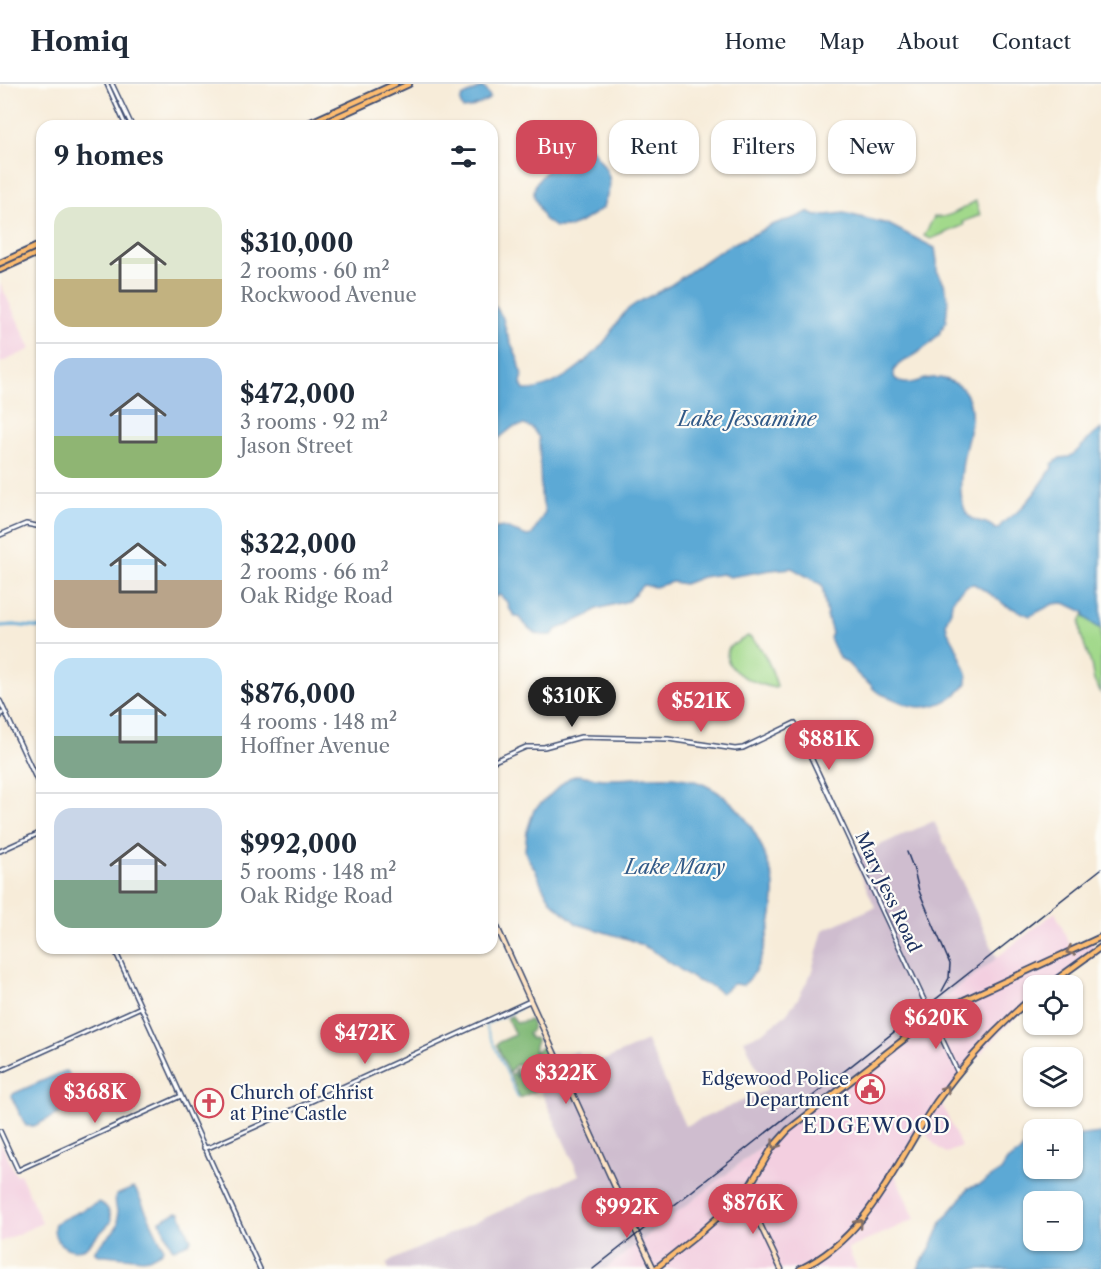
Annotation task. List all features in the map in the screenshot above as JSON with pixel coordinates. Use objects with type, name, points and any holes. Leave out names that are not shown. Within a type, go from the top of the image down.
[{"type":"main road","points":[[315,120],[395,84]]},
{"type":"main road","points":[[330,120],[408,84]]},
{"type":"main road","points":[[0,264],[36,247]]},
{"type":"main road","points":[[0,270],[36,254]]},
{"type":"main road","points":[[498,929],[621,1200],[655,1269],[745,1193],[772,1148],[784,1134],[933,1018],[964,1000],[1101,937]]},
{"type":"main road","points":[[1062,975],[1101,947]]},
{"type":"main road","points":[[801,1269],[833,1249],[858,1225],[958,1073],[990,1036],[1023,1005]]},
{"type":"main road","points":[[745,1193],[781,1269]]},
{"type":"street","points":[[107,84],[123,120]]},
{"type":"street","points":[[112,84],[128,118]]},
{"type":"street","points":[[112,93],[128,118]]},
{"type":"street","points":[[0,535],[26,524],[36,526]]},
{"type":"street","points":[[0,701],[2,714],[36,780]]},
{"type":"street","name":"Mary Jess Road","points":[[498,759],[526,747],[550,746],[581,737],[668,739],[735,749],[743,748],[795,723],[958,1073]]},
{"type":"street","points":[[0,851],[36,835]]},
{"type":"street","points":[[117,954],[260,1269]]},
{"type":"street","points":[[204,1148],[530,1000]]},
{"type":"street","points":[[0,1071],[141,1007]]},
{"type":"street","points":[[0,1131],[18,1170],[181,1096]]},
{"type":"shaded area","points":[[0,283],[31,349],[0,363]]},
{"type":"shaded area","points":[[934,821],[997,958],[928,1010],[931,1017],[605,1269],[389,1269],[386,1263],[579,1175],[540,1089],[570,1075],[562,1057],[577,1051],[586,1068],[647,1041],[685,1126],[767,1090],[744,1040],[761,1033],[778,1021],[797,1000],[811,974],[823,930],[875,907],[853,857]]},
{"type":"shaded area","points":[[1055,912],[1071,947],[1090,939],[1097,953],[1067,975],[1023,975],[1023,1010],[1000,1032],[958,1079],[941,1102],[961,1147],[946,1153],[936,1146],[923,1130],[895,1175],[915,1219],[848,1249],[857,1269],[605,1269],[931,1018],[928,1011]]},
{"type":"shaded area","points":[[0,1141],[16,1175],[20,1174],[42,1223],[0,1242]]},
{"type":"green space","points":[[976,201],[980,215],[963,222],[964,225],[931,239],[924,236],[934,217],[950,215]]},
{"type":"green space","points":[[1084,613],[1101,629],[1101,693],[1094,681],[1081,635],[1080,623]]},
{"type":"green space","points":[[748,636],[754,640],[767,658],[777,686],[775,688],[750,680],[734,670],[729,663],[727,656],[729,647]]},
{"type":"green space","points":[[512,1016],[516,1023],[530,1020],[532,1028],[528,1034],[531,1039],[534,1038],[537,1041],[533,1061],[528,1070],[524,1070],[518,1064],[509,1073],[497,1045],[515,1035],[507,1018]]},
{"type":"green space","points":[[544,1046],[560,1079],[520,1098],[510,1074],[517,1069],[515,1076],[517,1078],[517,1074],[522,1071],[521,1080],[534,1089],[536,1074],[544,1065],[539,1063],[535,1056],[536,1051]]},
{"type":"water","points":[[482,87],[490,97],[488,100],[463,109],[460,102],[462,97]]},
{"type":"water","points":[[597,156],[605,168],[610,183],[603,208],[570,227],[555,227],[544,219],[534,196],[536,183],[544,174],[597,174]]},
{"type":"water","name":"Lake Jessamine","points":[[807,212],[816,216],[844,213],[888,224],[935,248],[937,271],[944,283],[948,299],[946,321],[930,344],[899,364],[894,370],[894,377],[902,383],[932,378],[944,379],[960,386],[967,396],[971,421],[963,462],[961,490],[965,510],[971,518],[998,529],[1040,486],[1052,468],[1052,464],[1076,452],[1101,429],[1101,629],[1085,617],[1084,612],[1067,604],[1053,604],[1030,616],[1005,605],[974,584],[968,585],[952,602],[946,622],[947,630],[967,673],[967,683],[950,699],[935,705],[920,707],[906,704],[878,692],[839,658],[830,638],[832,633],[822,585],[792,568],[730,577],[722,574],[702,577],[684,584],[672,582],[655,587],[643,585],[628,601],[597,609],[556,630],[552,635],[540,635],[532,631],[518,616],[515,616],[508,607],[509,604],[500,595],[498,596],[498,528],[503,527],[527,536],[532,535],[545,512],[541,496],[539,438],[532,428],[524,425],[513,427],[498,439],[498,310],[519,362],[521,384],[524,390],[546,386],[569,374],[589,358],[605,341],[620,318],[635,304],[666,288],[728,246],[769,226]]},
{"type":"water","name":"Lake Mary","points":[[578,775],[606,779],[682,778],[716,791],[744,816],[757,837],[774,884],[771,921],[763,953],[748,981],[743,985],[733,984],[721,993],[697,981],[650,949],[631,940],[577,924],[552,902],[527,857],[525,850],[527,831],[534,810],[569,778]]},
{"type":"water","points":[[65,1071],[68,1072],[81,1102],[34,1126],[26,1126],[11,1096]]},
{"type":"water","points":[[1101,1133],[1101,1269],[918,1269],[943,1220],[968,1188],[979,1185],[1001,1171],[1007,1161],[1023,1149],[1023,1179],[1083,1179],[1083,1135]]},
{"type":"water","points":[[133,1188],[163,1247],[162,1251],[143,1259],[95,1253],[95,1250],[118,1224],[116,1195]]},
{"type":"water","points":[[99,1202],[108,1210],[111,1222],[85,1248],[72,1250],[62,1245],[55,1235],[55,1223]]},
{"type":"water","points":[[177,1212],[180,1213],[191,1240],[174,1249],[160,1221]]},
{"type":"waterway","points":[[0,626],[36,627]]},
{"type":"waterway","points":[[518,1098],[485,1025],[519,1009]]},
{"type":"railway","points":[[907,852],[919,891],[950,964],[949,978],[942,991]]},
{"type":"railway","points":[[593,1269],[1101,869]]},
{"type":"place","name":"Edgewood Police Department","points":[[870,1089]]},
{"type":"place","name":"Church of Christ at Pine Castle","points":[[209,1103]]},
{"type":"district","name":"EDGEWOOD","points":[[877,1126]]}]
